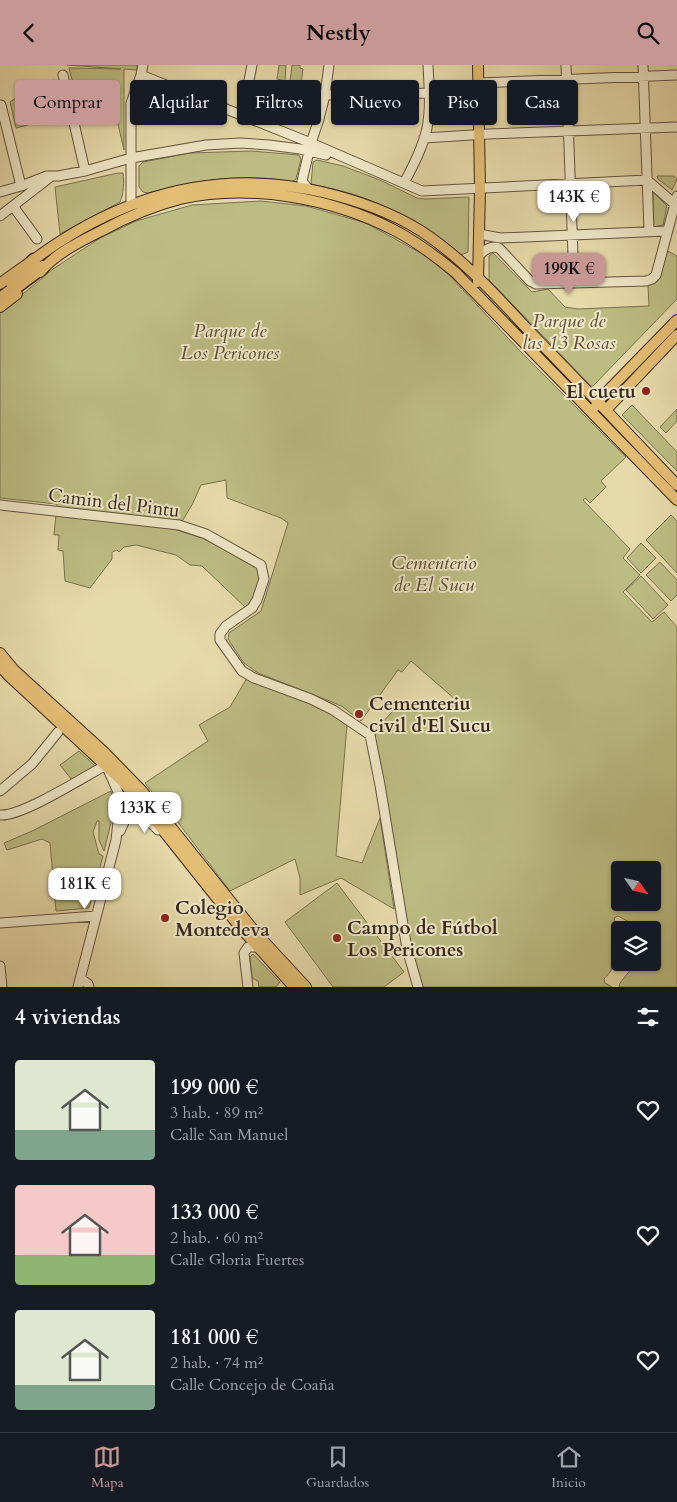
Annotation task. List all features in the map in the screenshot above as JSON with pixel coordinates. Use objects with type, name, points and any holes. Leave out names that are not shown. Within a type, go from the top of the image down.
[{"type":"highway","points":[[0,294],[39,263]]},
{"type":"highway","points":[[0,299],[39,263]]},
{"type":"main road","points":[[478,65],[478,80]]},
{"type":"main road","points":[[479,125],[480,189],[478,277],[483,300]]},
{"type":"main road","points":[[0,307],[30,282],[39,263],[69,235],[99,218],[130,204],[157,195],[204,186],[236,183],[269,183],[304,186],[340,196],[392,215],[420,231],[478,277],[676,498]]},
{"type":"main road","points":[[0,285],[14,272],[39,263],[118,222],[180,199],[242,193],[298,198],[335,207],[368,218],[394,230],[428,250],[456,273],[677,485]]},
{"type":"main road","points":[[461,262],[473,260],[479,255]]},
{"type":"main road","points":[[597,410],[677,320]]},
{"type":"main road","points":[[597,410],[677,335]]},
{"type":"main road","points":[[0,653],[14,670],[133,781],[256,933],[306,987]]},
{"type":"main road","points":[[0,666],[106,765],[132,793],[256,947],[294,987]]},
{"type":"street","points":[[130,204],[131,103],[143,65]]},
{"type":"street","points":[[249,80],[252,65]]},
{"type":"street","points":[[298,198],[304,186],[310,147],[325,95],[329,65]]},
{"type":"street","points":[[325,95],[429,93],[428,65]]},
{"type":"street","points":[[566,65],[566,80],[677,75]]},
{"type":"street","points":[[642,65],[649,231]]},
{"type":"street","points":[[63,75],[85,171]]},
{"type":"street","points":[[141,75],[237,114]]},
{"type":"street","points":[[2,105],[21,186]]},
{"type":"street","points":[[404,183],[424,138],[429,113]]},
{"type":"street","points":[[266,125],[291,135],[310,147],[355,163],[422,191],[647,180],[676,202],[656,275],[646,281],[536,284],[530,281],[499,247],[497,242],[500,238]]},
{"type":"street","points":[[568,125],[574,282]]},
{"type":"street","points":[[424,138],[677,127]]},
{"type":"street","points":[[285,147],[290,144],[291,135]]},
{"type":"street","points":[[0,191],[50,176],[85,171],[131,158],[206,145],[240,143],[310,147]]},
{"type":"street","points":[[0,216],[50,176]]},
{"type":"street","points":[[13,206],[37,239]]},
{"type":"street","points":[[479,234],[500,238],[667,231]]},
{"type":"street","points":[[479,255],[487,248],[499,247]]},
{"type":"street","name":"Camin del Pintu","points":[[0,505],[179,525],[206,534],[261,565],[264,579],[257,601],[252,608],[226,626],[220,634],[220,640],[242,671],[254,678],[311,699],[334,710],[370,735],[376,759],[407,949],[418,987]]},
{"type":"street","points":[[0,791],[32,764],[58,733]]},
{"type":"street","points":[[0,815],[6,816],[31,806],[106,765],[118,793],[120,803],[116,840]]},
{"type":"street","points":[[89,987],[88,983],[79,983],[116,840],[132,793],[133,781]]},
{"type":"street","points":[[123,822],[132,815],[146,818],[178,848]]},
{"type":"street","points":[[0,923],[96,916]]},
{"type":"street","points":[[248,987],[244,953],[248,947],[256,947]]},
{"type":"street","points":[[0,967],[2,987]]},
{"type":"green space","points":[[67,65],[137,65],[137,70],[124,69],[124,150],[118,125],[120,125],[120,80],[72,80],[69,68],[121,69]]},
{"type":"green space","points":[[279,65],[286,65],[285,80],[277,79]]},
{"type":"green space","points":[[292,65],[300,65],[300,68],[303,69],[302,80],[290,80]]},
{"type":"green space","points":[[15,99],[15,124],[10,102]]},
{"type":"green space","points":[[15,125],[28,125],[16,128]]},
{"type":"green space","points":[[251,151],[299,155],[301,159],[296,179],[292,182],[256,178],[220,179],[148,193],[143,192],[139,187],[139,166],[143,162],[190,153]]},
{"type":"green space","points":[[317,160],[343,166],[380,180],[417,198],[469,197],[468,252],[461,255],[422,228],[378,204],[349,193],[311,184],[313,162]]},
{"type":"green space","points":[[123,173],[124,184],[120,202],[60,234],[55,187]]},
{"type":"green space","points":[[657,176],[674,176],[677,179],[672,190],[658,179]]},
{"type":"green space","points":[[653,192],[667,206],[663,225],[654,227],[653,224]]},
{"type":"green space","name":"Parque de Los Pericones","points":[[261,201],[306,206],[366,223],[426,256],[449,275],[521,352],[626,457],[601,481],[606,487],[590,503],[585,498],[583,500],[630,549],[623,558],[640,575],[623,592],[652,622],[664,612],[677,627],[677,987],[619,987],[630,971],[661,971],[661,921],[627,921],[618,916],[614,918],[615,921],[611,921],[611,971],[604,979],[605,983],[612,987],[421,987],[409,948],[375,740],[376,729],[393,711],[411,711],[456,700],[411,661],[402,672],[398,670],[361,721],[343,707],[258,673],[244,663],[228,639],[229,633],[261,611],[288,523],[281,518],[227,498],[226,480],[201,485],[177,530],[202,538],[256,566],[259,577],[258,588],[253,599],[245,607],[202,566],[190,565],[176,555],[136,545],[124,547],[119,552],[117,550],[112,552],[112,559],[90,588],[65,581],[63,551],[58,550],[59,535],[54,535],[57,504],[0,498],[0,313],[53,269],[100,238],[136,221],[192,205]]},
{"type":"green space","name":"Parque de las 13 Rosas","points":[[666,250],[677,256],[677,299],[593,386],[489,280],[489,256],[493,253],[532,292],[548,289],[565,307],[578,309],[649,306],[648,286],[658,279]]},
{"type":"green space","points":[[677,326],[677,331],[609,400],[609,398]]},
{"type":"green space","points":[[632,405],[677,452],[677,471],[622,415]]},
{"type":"green space","points":[[677,409],[677,421],[666,433],[660,427]]},
{"type":"green space","points":[[609,420],[674,489],[672,490],[607,423]]},
{"type":"green space","points":[[671,515],[677,521],[677,573],[646,540]]},
{"type":"green space","points":[[641,543],[656,558],[641,573],[627,558]]},
{"type":"green space","points":[[660,562],[677,580],[677,595],[671,601],[646,575]]},
{"type":"green space","points":[[641,576],[668,605],[653,619],[626,590]]},
{"type":"green space","points":[[247,678],[311,703],[347,725],[336,856],[362,863],[380,818],[394,909],[341,878],[300,895],[300,878],[295,859],[230,891],[171,813],[169,814],[145,783],[208,741],[199,725],[230,707]]},
{"type":"green space","points":[[79,751],[96,767],[72,780],[60,765]]},
{"type":"green space","points":[[111,791],[114,810],[104,851],[99,840],[99,821],[97,821],[93,832],[99,854],[103,856],[89,908],[56,911],[50,843],[42,839],[7,850],[4,843]]},
{"type":"green space","name":"Campo de Fútbol Los Pericones","points":[[337,883],[404,972],[384,987],[333,987],[285,922]]},
{"type":"green space","points":[[253,954],[280,982],[276,987],[259,987],[258,981],[252,978],[250,957]]},
{"type":"place","name":"El cuetu","points":[[646,391]]},
{"type":"place","name":"Cementeriu civil d'El Sucu","points":[[359,714]]},
{"type":"place","name":"Colegio Montedeva","points":[[165,918]]},
{"type":"place","name":"Campo de Fútbol Los Pericones","points":[[337,938]]},
{"type":"park label","name":"Cementerio de El Sucu","points":[[434,573]]}]
